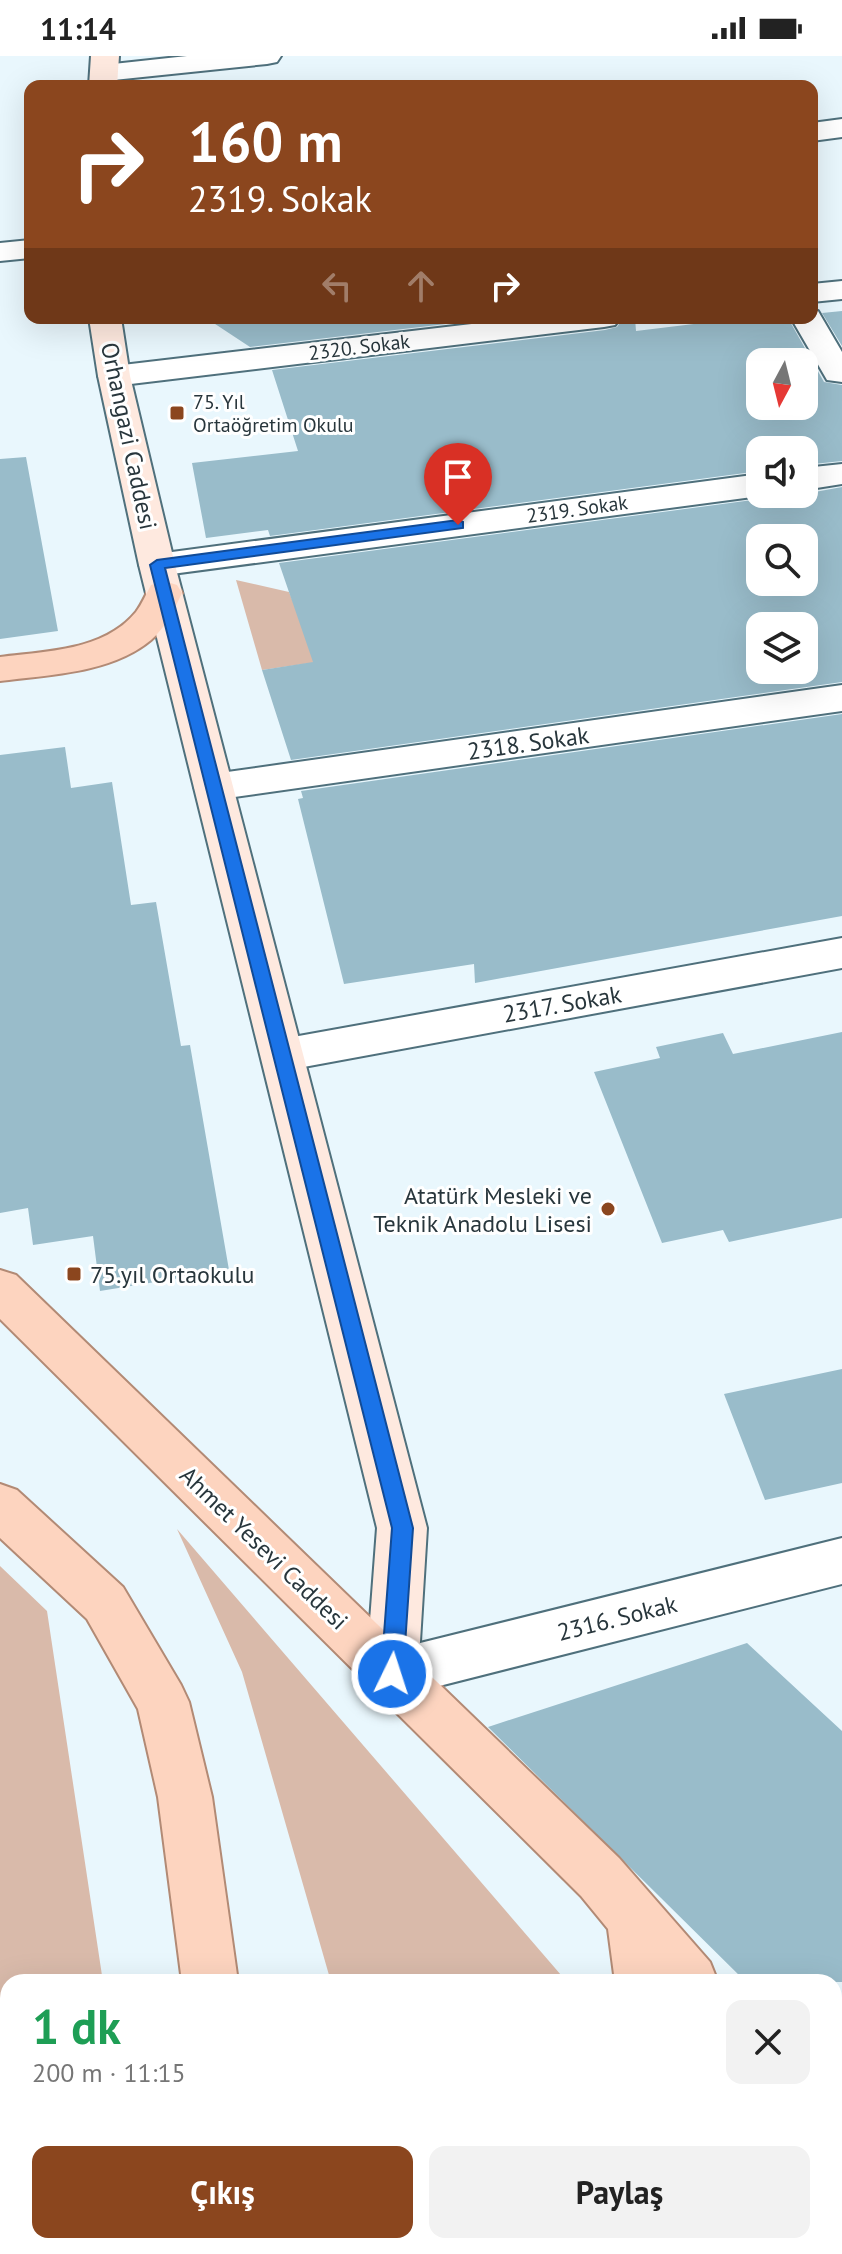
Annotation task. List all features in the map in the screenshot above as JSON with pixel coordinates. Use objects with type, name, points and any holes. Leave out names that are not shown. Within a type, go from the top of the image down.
[{"type":"main road","name":"Orhangazi Caddesi","points":[[106,324],[114,376],[160,579],[402,1528],[392,1674]]},
{"type":"main road","points":[[0,669],[83,658],[133,636],[160,607],[160,579]]},
{"type":"main road","name":"Ahmet Yesevi Caddesi","points":[[0,1289],[600,1877],[683,1974]]},
{"type":"main road","points":[[0,1506],[105,1603],[163,1702],[185,1797],[209,1974]]},
{"type":"main road","points":[[634,1914],[642,1974]]},
{"type":"street","points":[[104,72],[267,56]]},
{"type":"street","points":[[818,131],[842,128]]},
{"type":"street","points":[[0,252],[24,250]]},
{"type":"street","points":[[818,292],[842,290]]},
{"type":"street","name":"2320. Sokak","points":[[114,376],[553,324]]},
{"type":"street","points":[[810,324],[838,373]]},
{"type":"street","points":[[818,477],[842,474]]},
{"type":"street","name":"2319. Sokak","points":[[160,579],[746,487]]},
{"type":"street","name":"2318. Sokak","points":[[213,787],[842,698]]},
{"type":"street","name":"2317. Sokak","points":[[282,1055],[842,953]]},
{"type":"street","name":"2316. Sokak","points":[[392,1674],[842,1561]]},
{"type":"shaded area","points":[[236,580],[289,592],[318,662],[262,670]]},
{"type":"shaded area","points":[[177,1529],[560,1974],[329,1974],[242,1672]]},
{"type":"shaded area","points":[[0,1566],[47,1611],[102,1974],[0,1974]]},
{"type":"building","points":[[842,311],[842,346],[822,313]]},
{"type":"building","points":[[215,324],[446,324],[250,347]]},
{"type":"building","points":[[619,324],[635,324],[636,331],[694,324],[791,324],[805,348],[746,348],[746,420],[818,420],[818,371],[824,382],[842,385],[842,461],[818,464],[818,436],[746,436],[746,473],[270,536],[268,530],[206,538],[192,463],[298,451],[272,370],[605,330]]},
{"type":"building","points":[[26,457],[58,631],[0,639],[0,459]]},
{"type":"building","points":[[842,487],[842,682],[291,760],[262,670],[313,662],[279,563],[746,501],[746,508],[818,508],[818,491]]},
{"type":"building","points":[[842,714],[842,916],[475,983],[474,964],[344,984],[298,799],[303,798],[301,791]]},
{"type":"building","points":[[65,747],[71,788],[112,782],[131,905],[156,902],[181,1046],[190,1045],[229,1270],[100,1291],[93,1236],[33,1245],[28,1208],[0,1213],[0,755]]},
{"type":"building","points":[[842,1032],[842,1218],[729,1242],[723,1230],[662,1243],[594,1072],[660,1058],[656,1047],[723,1033],[733,1054]]},
{"type":"building","points":[[842,1369],[842,1483],[765,1500],[724,1394]]},
{"type":"building","points":[[747,1643],[842,1731],[842,1974],[738,1974],[488,1727]]},
{"type":"place","name":"75. Yıl Ortaöğretim Okulu","points":[[177,413]]},
{"type":"place","name":"Atatürk Mesleki ve Teknik Anadolu Lisesi","points":[[608,1209]]},
{"type":"place","name":"75.yıl Ortaokulu","points":[[74,1274]]},
{"type":"route","points":[[392,1674],[402,1528],[157,565],[458,525]]}]
